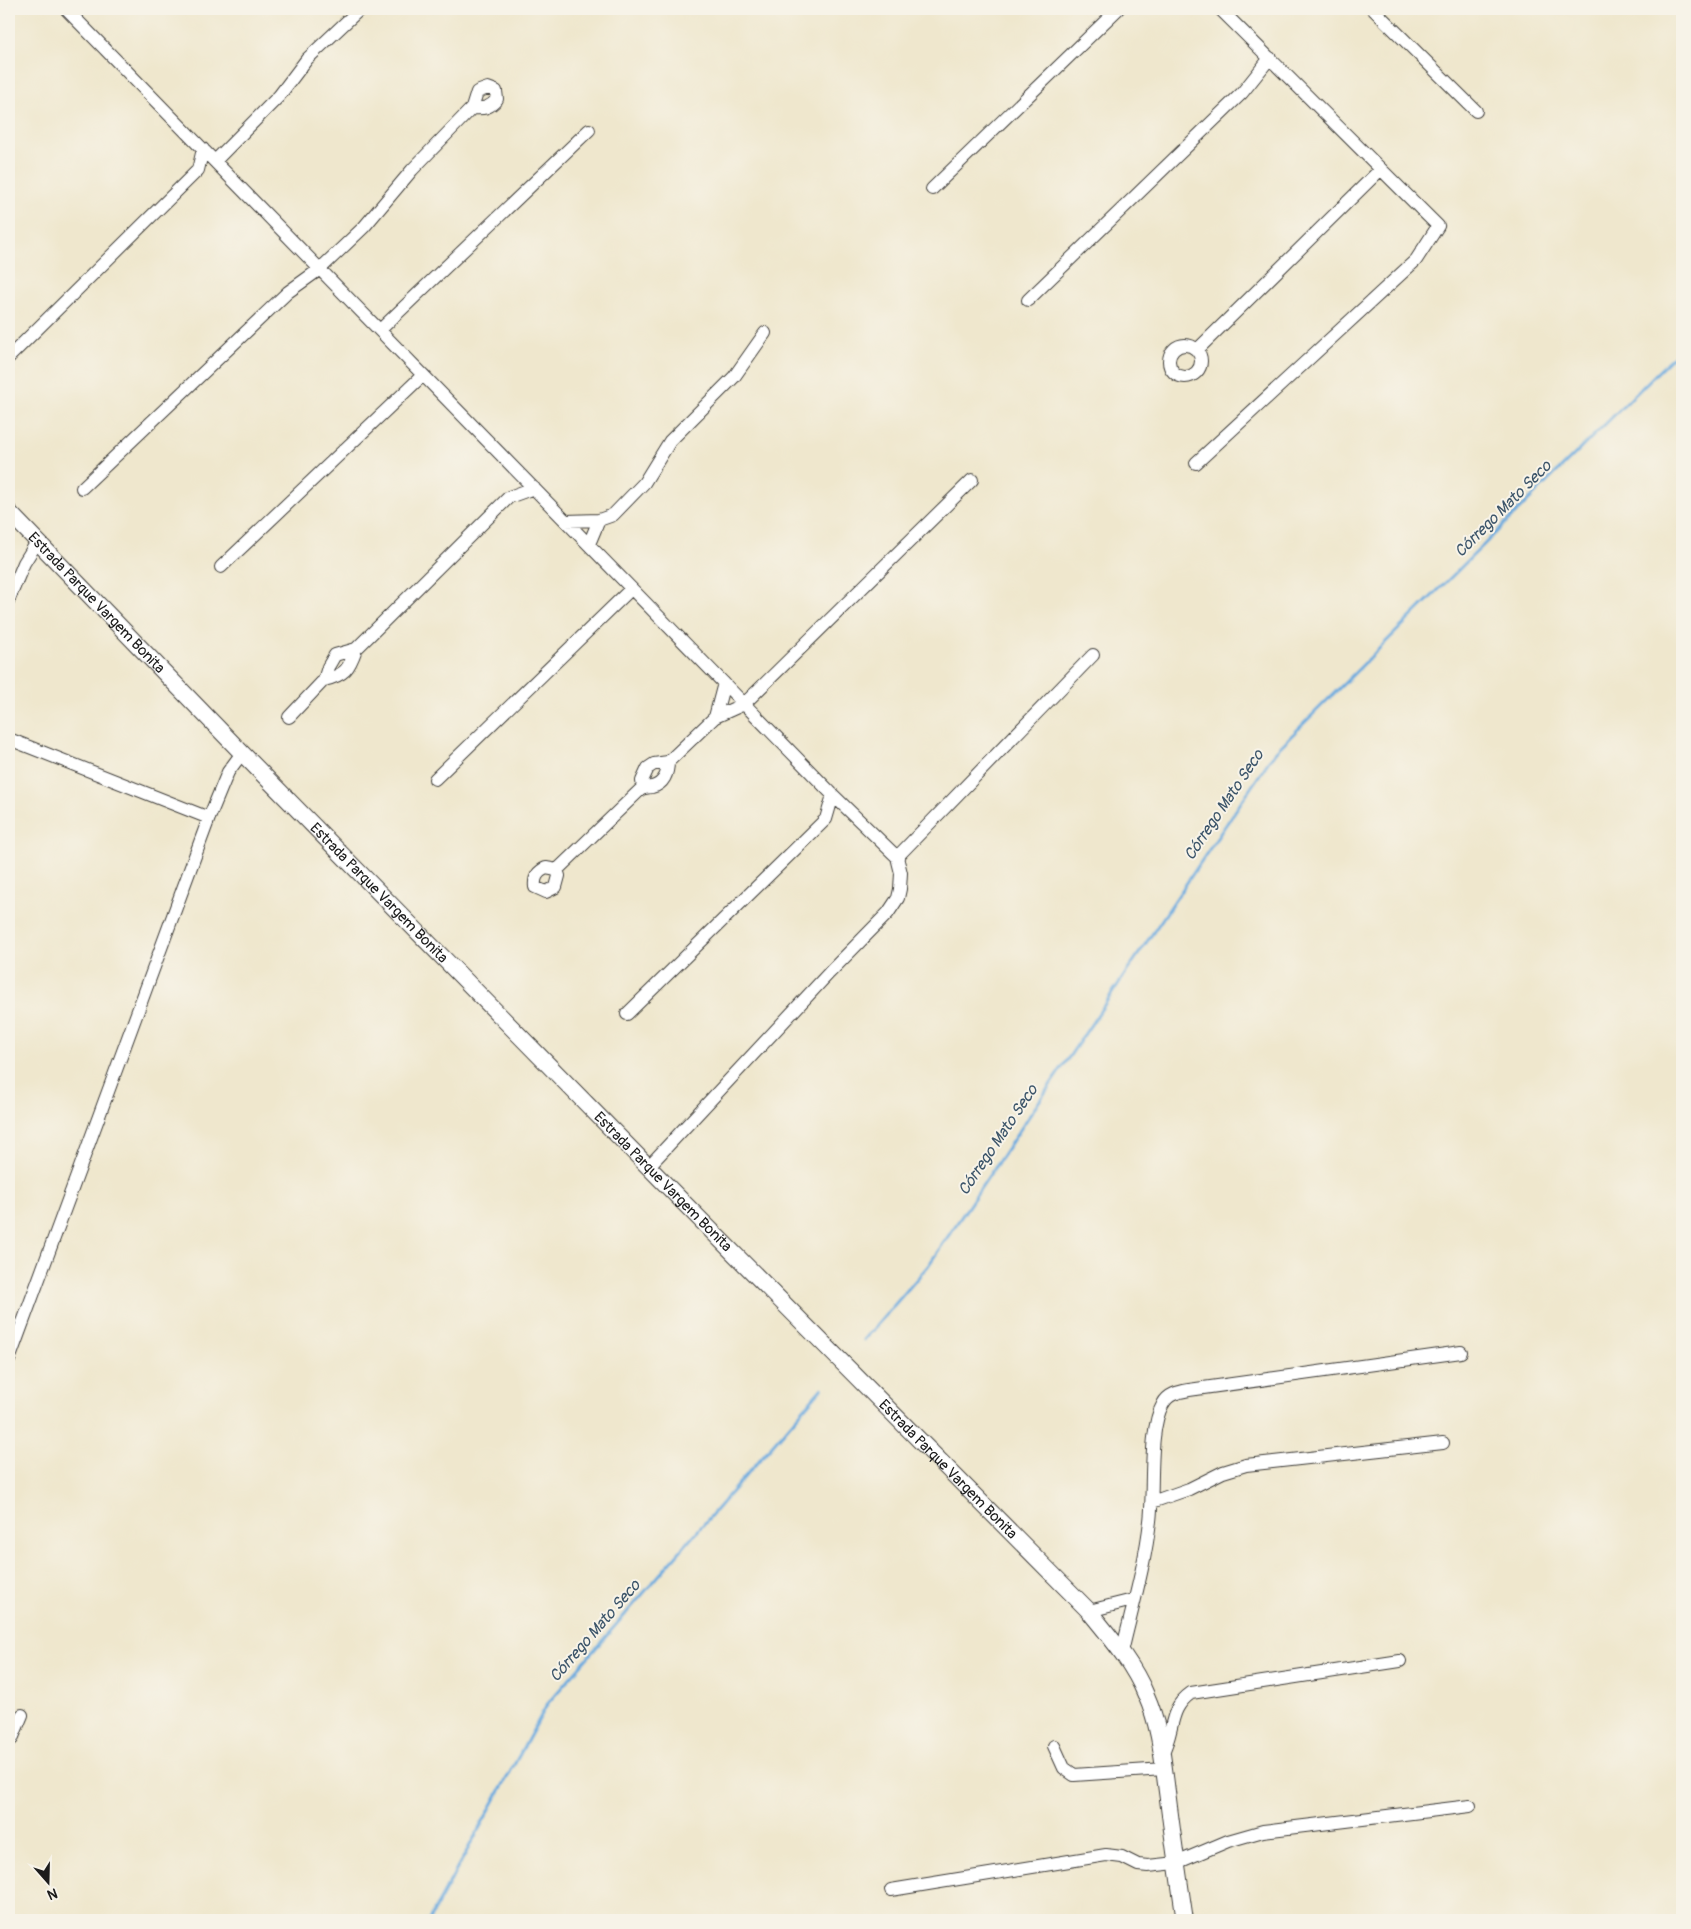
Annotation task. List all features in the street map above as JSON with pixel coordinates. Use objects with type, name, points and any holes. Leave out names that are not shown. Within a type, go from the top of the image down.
[{"type":"main road","name":"Estrada Parque Vargem Bonita","points":[[9,512],[242,754],[680,1199],[1089,1610],[1122,1652],[1147,1697],[1156,1723],[1185,1920]]},
{"type":"street","points":[[66,9],[833,795],[897,857],[901,873],[900,889],[898,898],[888,913],[822,980],[649,1166]]},
{"type":"street","points":[[9,357],[198,170],[219,165],[279,96],[307,59],[360,9]]},
{"type":"street","points":[[932,189],[1118,9]]},
{"type":"street","points":[[1196,463],[1416,260],[1438,226],[1220,9]]},
{"type":"street","points":[[1372,9],[1476,111]]},
{"type":"street","points":[[1028,300],[1242,93],[1270,58]]},
{"type":"street","points":[[82,488],[288,292],[320,269],[364,227],[412,170],[472,108]]},
{"type":"street","points":[[380,330],[589,130]]},
{"type":"street","points":[[198,170],[203,149]]},
{"type":"street","points":[[1197,350],[1381,169]]},
{"type":"street","points":[[566,522],[599,520],[613,515],[644,483],[670,441],[734,377],[765,333]]},
{"type":"street","points":[[221,567],[423,375]]},
{"type":"street","points":[[289,717],[324,680],[328,667],[335,656],[356,649],[509,497],[519,474]]},
{"type":"street","points":[[643,788],[644,774],[648,768],[654,764],[668,762],[715,717],[744,704],[972,480]]},
{"type":"street","points":[[509,497],[534,488]]},
{"type":"street","points":[[589,544],[599,520]]},
{"type":"street","points":[[9,525],[32,536],[24,563],[9,599]]},
{"type":"street","points":[[435,779],[631,588]]},
{"type":"street","points":[[897,857],[1093,655]]},
{"type":"street","points":[[715,717],[724,683]]},
{"type":"street","points":[[9,739],[209,818]]},
{"type":"street","points":[[9,1360],[209,818],[228,772],[242,754]]},
{"type":"street","points":[[557,870],[643,788],[655,786],[664,779],[667,774],[668,762]]},
{"type":"street","points":[[826,819],[833,795]]},
{"type":"street","points":[[627,1014],[826,819],[850,812]]},
{"type":"street","points":[[1122,1652],[1146,1548],[1152,1502],[1152,1470],[1158,1418],[1162,1405],[1174,1394],[1188,1390],[1460,1352]]},
{"type":"street","points":[[1152,1502],[1189,1489],[1223,1472],[1246,1466],[1443,1443]]},
{"type":"street","points":[[1089,1610],[1133,1600]]},
{"type":"street","points":[[1054,1746],[1064,1768],[1074,1775],[1163,1762],[1178,1704],[1191,1693],[1400,1661]]},
{"type":"street","points":[[9,1741],[12,1739],[22,1715]]},
{"type":"street","points":[[891,1890],[1106,1856],[1122,1857],[1138,1865],[1148,1866],[1176,1863],[1228,1841],[1263,1831],[1470,1806]]},
{"type":"waterway","name":"Córrego Mato Seco","points":[[864,1340],[928,1266],[1275,752],[1682,348]]},
{"type":"waterway","name":"Córrego Mato Seco","points":[[429,1920],[548,1703],[822,1388]]}]
